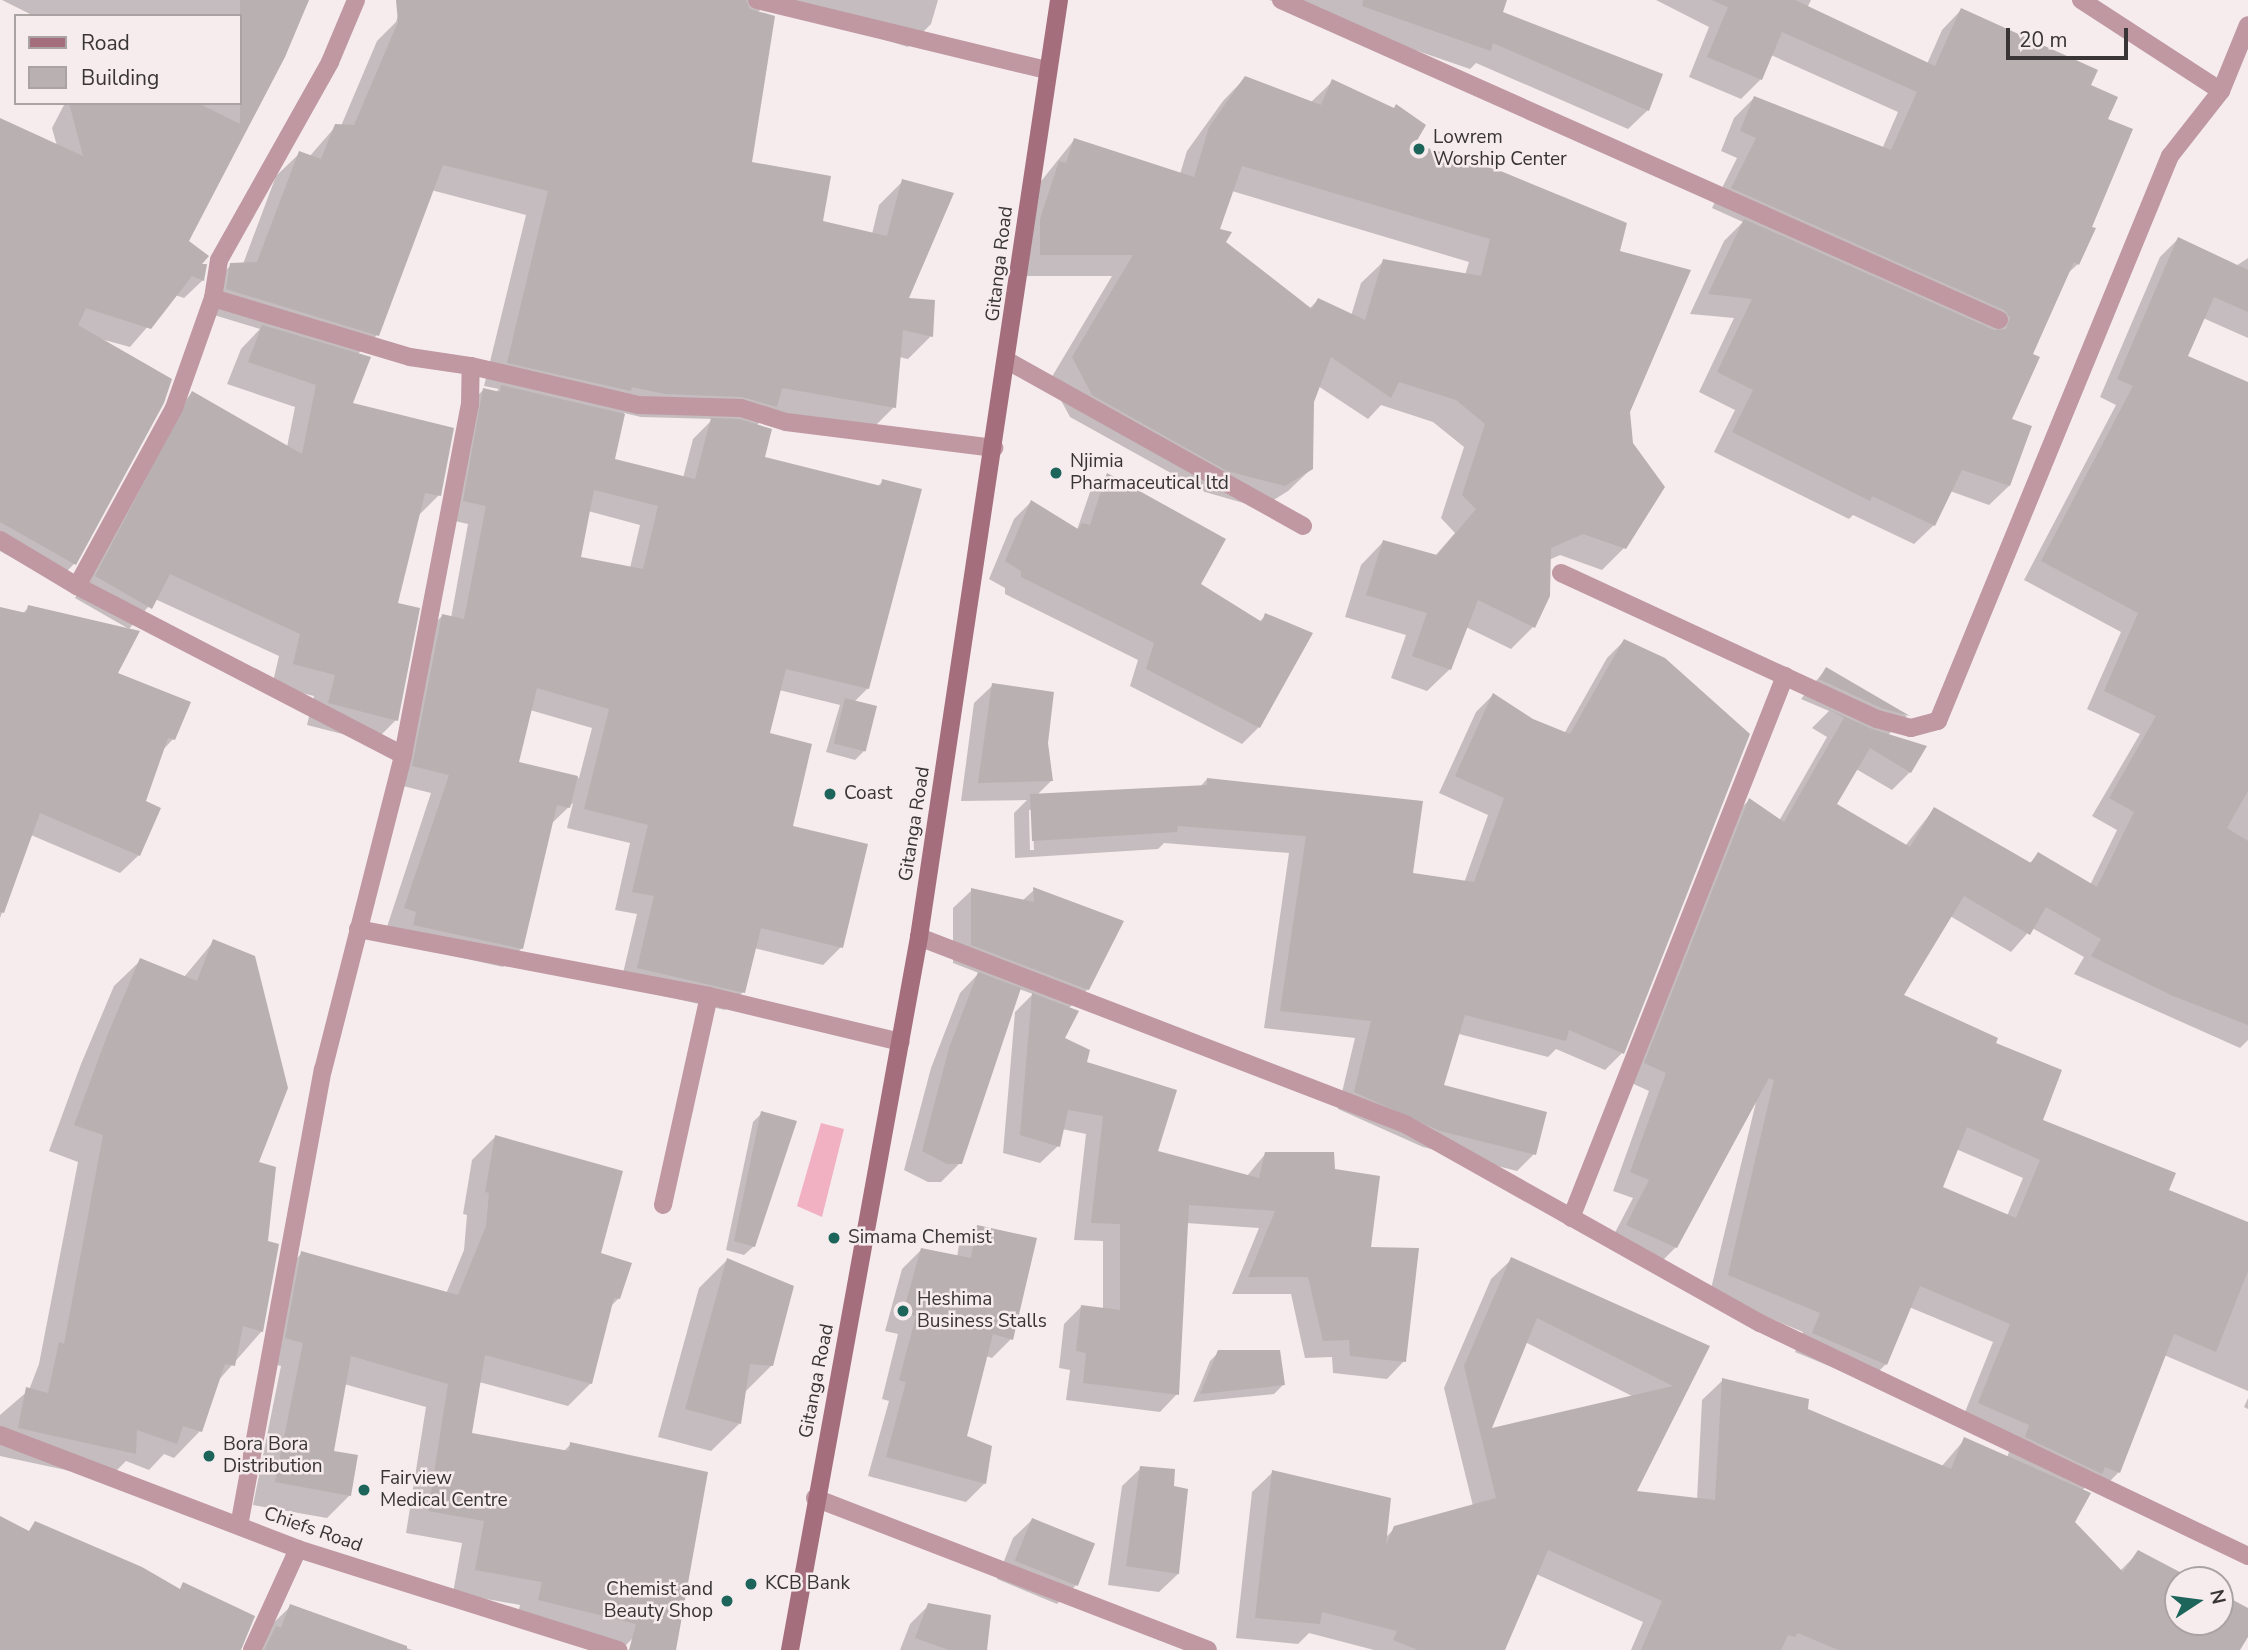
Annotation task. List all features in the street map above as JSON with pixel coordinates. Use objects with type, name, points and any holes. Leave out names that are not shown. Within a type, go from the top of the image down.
[{"type":"main road","name":"Gitanga Road","points":[[790,1650],[815,1498],[919,937],[1008,361],[1045,70],[1059,0]]},
{"type":"street","points":[[77,586],[115,508],[174,408],[213,298],[219,260],[330,62],[356,0]]},
{"type":"street","points":[[757,0],[1045,70]]},
{"type":"street","points":[[1281,0],[1999,320]]},
{"type":"street","points":[[2081,0],[2221,91]]},
{"type":"street","points":[[1561,573],[1785,677],[1894,724],[1911,728],[1938,721],[2170,156],[2221,91],[2248,25]]},
{"type":"street","points":[[213,298],[410,356],[471,366],[639,405],[741,408],[786,422],[994,448]]},
{"type":"street","points":[[1008,361],[1303,526]]},
{"type":"street","points":[[239,1526],[323,1070],[403,755],[470,405],[471,366]]},
{"type":"street","points":[[0,540],[77,586],[403,755]]},
{"type":"street","points":[[1572,1217],[1785,677]]},
{"type":"street","points":[[358,929],[709,996],[901,1042]]},
{"type":"street","points":[[919,937],[1405,1124],[1760,1323],[2248,1556]]},
{"type":"street","points":[[663,1205],[709,996]]},
{"type":"street","name":"Chiefs Road","points":[[0,1435],[299,1549],[618,1650]]},
{"type":"street","points":[[815,1498],[1208,1650]]},
{"type":"street","points":[[252,1650],[299,1549]]},
{"type":"shaded area","points":[[821,1123],[844,1129],[822,1217],[797,1206]]},
{"type":"building","points":[[240,0],[309,0],[285,57],[189,241],[209,256],[202,264],[207,264],[204,281],[192,276],[151,329],[86,308],[78,325],[172,379],[164,403],[76,565],[0,522],[0,118],[83,156],[70,105],[202,105],[240,124]]},
{"type":"building","points":[[396,0],[746,0],[750,9],[775,16],[752,162],[831,176],[823,221],[887,236],[902,179],[954,193],[909,298],[935,300],[933,337],[903,330],[896,408],[782,388],[777,407],[742,397],[665,394],[632,387],[631,391],[507,363],[548,191],[443,165],[379,336],[226,289],[230,263],[257,262],[299,151],[321,159],[335,124],[354,125],[398,22]]},
{"type":"building","points":[[1363,0],[1507,0],[1503,12],[1663,74],[1649,111],[1493,43],[1491,51],[1362,6]]},
{"type":"building","points":[[1711,0],[1795,0],[1935,66],[1961,8],[2098,70],[2091,85],[2118,97],[2108,119],[2133,129],[2092,227],[2096,228],[2079,265],[2074,262],[2033,354],[2040,357],[2012,419],[2032,426],[2010,486],[1962,470],[1935,526],[1872,496],[1870,501],[1732,432],[1753,390],[1717,372],[1752,299],[1708,294],[1744,219],[1994,330],[2006,329],[2010,318],[2004,310],[1731,188],[1756,138],[1740,131],[1754,96],[1891,150],[1917,92],[1782,32],[1762,80],[1707,57],[1728,7]]},
{"type":"building","points":[[1245,76],[1321,105],[1332,79],[1394,108],[1396,104],[1426,125],[1415,144],[1503,172],[1627,223],[1620,251],[1691,270],[1630,412],[1633,443],[1665,487],[1626,549],[1583,534],[1551,548],[1550,596],[1535,628],[1478,600],[1451,670],[1412,656],[1427,613],[1366,595],[1383,540],[1437,555],[1476,509],[1462,495],[1485,424],[1456,400],[1399,382],[1391,398],[1331,357],[1314,402],[1313,469],[1285,486],[1227,471],[1092,395],[1072,357],[1133,255],[1040,255],[1040,219],[1059,161],[1066,163],[1074,138],[1194,177],[1209,127]],"holes":[[[1242,166],[1490,239],[1481,276],[1383,259],[1365,320],[1318,298],[1312,309],[1226,242],[1232,232],[1220,229]]]},
{"type":"building","points":[[2178,237],[2248,270],[2248,312],[2214,297],[2188,356],[2248,382],[2248,791],[2227,828],[2248,841],[2248,1025],[2173,996],[2091,956],[2101,939],[2046,907],[2030,935],[1964,896],[1904,995],[1998,1038],[1996,1043],[2062,1070],[2043,1120],[2176,1173],[2169,1190],[2248,1222],[2248,1271],[2216,1352],[2174,1334],[2120,1473],[2105,1467],[2102,1474],[2025,1437],[2029,1425],[1978,1403],[2010,1324],[1920,1286],[1887,1365],[1812,1333],[1820,1313],[1728,1275],[1774,1080],[1769,1078],[1677,1248],[1626,1225],[1649,1180],[1630,1172],[1666,1073],[1644,1063],[1749,798],[1784,822],[1844,718],[1828,709],[1872,729],[1927,746],[1911,773],[1870,748],[1837,804],[1910,847],[1934,807],[2031,863],[2038,852],[2097,887],[2134,812],[2109,798],[2156,716],[2104,691],[2138,613],[2041,561],[2133,386],[2117,379]],"holes":[[[1967,1127],[2040,1160],[2016,1218],[1943,1187]]]},
{"type":"building","points":[[262,325],[371,357],[353,403],[454,428],[441,496],[425,493],[398,603],[420,608],[398,721],[328,703],[335,675],[293,664],[300,634],[170,574],[152,609],[95,576],[192,391],[302,454],[316,385],[248,362]]},
{"type":"building","points":[[501,385],[625,414],[615,459],[695,479],[711,418],[739,419],[772,429],[765,457],[881,486],[882,479],[922,489],[869,689],[786,669],[770,733],[812,744],[793,826],[868,844],[843,948],[761,928],[745,993],[637,968],[654,896],[632,892],[648,825],[584,809],[609,709],[537,688],[519,762],[578,776],[570,808],[557,805],[523,949],[413,925],[416,912],[404,908],[449,775],[412,766],[442,614],[464,619],[486,506],[463,501],[483,388],[500,392]],"holes":[[[594,490],[658,506],[643,569],[581,557]]]},
{"type":"building","points":[[1107,473],[1226,539],[1201,584],[1262,622],[1265,613],[1313,633],[1260,728],[1146,669],[1154,643],[1021,577],[1021,571],[1005,561],[1031,500],[1078,529],[1082,523],[1090,525]]},
{"type":"building","points":[[28,605],[140,631],[118,673],[191,702],[175,740],[168,738],[146,801],[161,808],[140,856],[40,813],[4,913],[0,912],[0,607],[26,613]]},
{"type":"building","points":[[1624,639],[1665,658],[1750,734],[1624,1054],[1569,1030],[1566,1041],[1465,1015],[1444,1085],[1547,1112],[1536,1155],[1440,1131],[1354,1092],[1371,1021],[1280,1011],[1306,836],[1178,826],[1177,832],[1032,841],[1030,794],[1207,785],[1207,778],[1423,801],[1413,873],[1474,882],[1504,798],[1455,776],[1493,693],[1533,719],[1570,734]]},
{"type":"building","points":[[1826,667],[1910,716],[1881,708],[1819,679]]},
{"type":"building","points":[[992,683],[1054,692],[1048,743],[1053,781],[978,783]]},
{"type":"building","points":[[845,698],[877,706],[866,752],[834,744]]},
{"type":"building","points":[[1033,887],[1124,921],[1089,990],[971,945],[971,888],[1034,902]]},
{"type":"building","points":[[213,939],[255,956],[288,1088],[259,1162],[276,1167],[268,1241],[279,1244],[263,1332],[243,1326],[235,1366],[225,1364],[202,1432],[183,1426],[177,1444],[137,1430],[136,1454],[18,1428],[26,1387],[48,1393],[59,1342],[64,1344],[103,1135],[74,1125],[107,1036],[140,958],[197,981]]},
{"type":"building","points":[[978,972],[1021,988],[962,1164],[947,1164],[922,1151],[949,1048]]},
{"type":"building","points":[[1032,993],[1079,1011],[1065,1038],[1090,1050],[1087,1062],[1177,1090],[1158,1151],[1259,1178],[1265,1152],[1334,1152],[1335,1169],[1380,1176],[1371,1247],[1419,1248],[1406,1362],[1350,1356],[1349,1340],[1323,1341],[1308,1277],[1248,1277],[1275,1211],[1189,1205],[1179,1395],[1083,1383],[1086,1353],[1076,1351],[1081,1305],[1120,1310],[1120,1224],[1091,1223],[1103,1116],[1068,1110],[1060,1147],[1020,1135]]},
{"type":"building","points":[[761,1111],[797,1121],[755,1247],[734,1241]]},
{"type":"building","points":[[495,1135],[623,1171],[601,1253],[632,1263],[620,1299],[614,1298],[592,1384],[485,1355],[472,1433],[569,1451],[570,1442],[708,1472],[676,1650],[629,1650],[636,1624],[538,1600],[542,1582],[475,1570],[484,1521],[428,1511],[448,1384],[351,1356],[334,1451],[358,1455],[351,1496],[275,1482],[303,1343],[285,1338],[301,1251],[458,1295],[486,1226],[489,1193],[485,1192]]},
{"type":"building","points":[[977,1225],[1037,1238],[1013,1340],[993,1334],[967,1436],[992,1446],[986,1484],[886,1457],[906,1382],[899,1380],[916,1316],[903,1313],[921,1248],[971,1258]]},
{"type":"building","points":[[1511,1257],[1710,1346],[1637,1491],[1715,1500],[1722,1378],[1809,1399],[1808,1409],[1951,1469],[1964,1437],[2091,1493],[2075,1522],[2123,1572],[2138,1550],[2168,1566],[2164,1566],[2164,1636],[2234,1636],[2234,1600],[2248,1608],[2248,1637],[2240,1650],[1838,1650],[1798,1633],[1795,1637],[1788,1635],[1781,1650],[1641,1650],[1662,1601],[1548,1550],[1505,1650],[1418,1650],[1393,1640],[1397,1631],[1322,1612],[1320,1624],[1255,1618],[1272,1470],[1391,1498],[1386,1545],[1394,1526],[1496,1498],[1464,1366]],"holes":[[[1537,1318],[1673,1386],[1492,1428]]]},
{"type":"building","points":[[727,1258],[794,1286],[773,1366],[750,1364],[741,1424],[685,1409]]},
{"type":"building","points":[[1218,1350],[1280,1350],[1285,1385],[1200,1394]]},
{"type":"building","points":[[1140,1466],[1175,1469],[1174,1486],[1188,1489],[1179,1574],[1126,1566]]},
{"type":"building","points":[[0,1516],[29,1531],[35,1521],[142,1567],[180,1589],[183,1582],[255,1616],[241,1650],[0,1650]]},
{"type":"building","points":[[1032,1518],[1095,1543],[1078,1586],[1015,1561]]},
{"type":"building","points":[[928,1603],[991,1615],[987,1650],[949,1650],[915,1638]]},
{"type":"building","points":[[290,1604],[407,1646],[407,1650],[264,1650],[276,1626],[281,1628]]},
{"type":"place","name":"Lowrem Worship Center","points":[[1419,149]]},
{"type":"place","name":"Njimia Pharmaceutical ltd","points":[[1056,473]]},
{"type":"place","name":"Coast","points":[[830,794]]},
{"type":"place","name":"Simama Chemist","points":[[834,1238]]},
{"type":"place","name":"Heshima Business Stalls","points":[[903,1311]]},
{"type":"place","name":"Bora Bora Distribution","points":[[209,1456]]},
{"type":"place","name":"Fairview Medical Centre","points":[[364,1490]]},
{"type":"place","name":"KCB Bank","points":[[751,1584]]},
{"type":"place","name":"Chemist and Beauty Shop","points":[[727,1601]]}]
